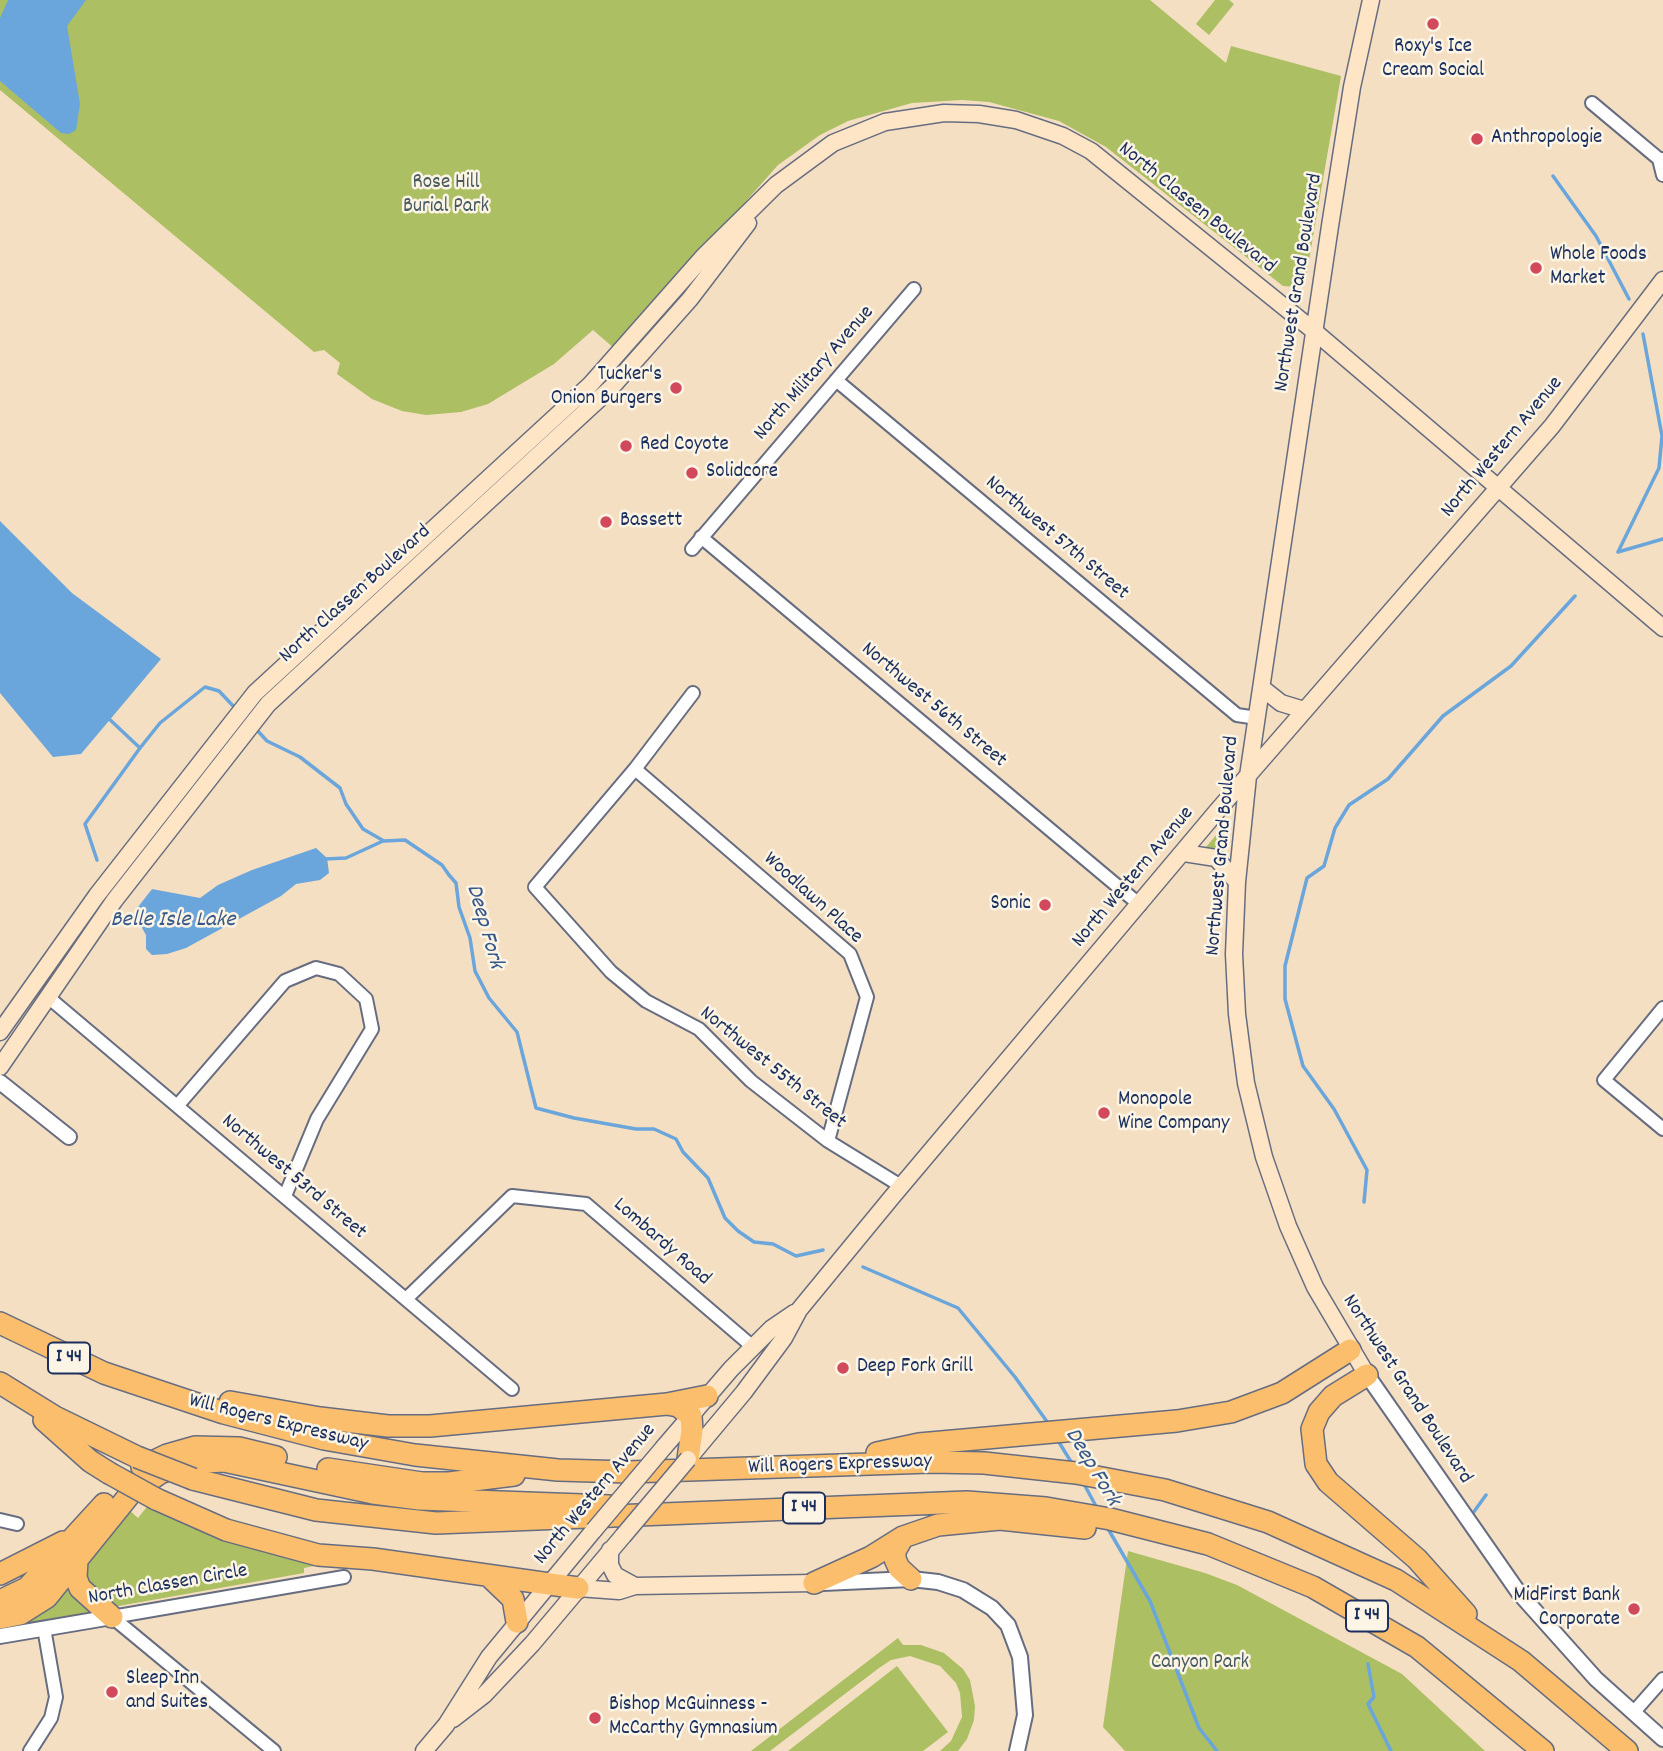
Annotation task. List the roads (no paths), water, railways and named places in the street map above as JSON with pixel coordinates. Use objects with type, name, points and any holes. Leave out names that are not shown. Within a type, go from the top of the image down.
[{"type":"highway","name":"Will Rogers Expressway","points":[[0,1323],[66,1357],[140,1387],[275,1427],[370,1448],[558,1470],[628,1472],[931,1461],[1024,1466],[1132,1482],[1231,1509],[1318,1542],[1396,1580],[1489,1638],[1556,1688],[1627,1751]]},
{"type":"highway","points":[[818,1466],[919,1444],[1103,1428],[1231,1412],[1282,1393],[1350,1350]]},
{"type":"highway","points":[[1367,1375],[1333,1396],[1319,1412],[1312,1429],[1316,1464],[1338,1491],[1417,1559],[1489,1638]]},
{"type":"highway","points":[[5,1387],[90,1461],[156,1499],[226,1530],[300,1552],[578,1588]]},
{"type":"highway","name":"Will Rogers Expressway","points":[[5,1387],[55,1417],[137,1457],[193,1479],[239,1493],[316,1510],[436,1522],[967,1502],[1153,1536],[1271,1567],[1359,1611],[1417,1647],[1543,1751]]},
{"type":"highway","points":[[140,1387],[320,1418],[387,1426],[471,1424],[667,1404],[707,1396]]},
{"type":"highway","points":[[667,1404],[677,1406],[691,1416],[692,1451]]},
{"type":"highway","points":[[0,1601],[27,1588],[114,1491],[139,1469],[167,1455],[195,1447],[239,1448],[345,1473],[422,1483],[449,1483],[558,1470]]},
{"type":"highway","points":[[0,1618],[20,1614],[47,1597],[118,1508],[144,1482],[187,1463],[224,1461],[360,1490],[419,1499],[473,1503],[563,1503],[708,1512]]},
{"type":"highway","points":[[814,1583],[871,1557],[903,1537],[959,1522],[1045,1516]]},
{"type":"highway","points":[[0,1574],[55,1547],[82,1529]]},
{"type":"highway","points":[[903,1537],[895,1551],[895,1559],[899,1568],[911,1579]]},
{"type":"highway","points":[[77,1560],[76,1578],[80,1588],[112,1617]]},
{"type":"highway","points":[[488,1575],[513,1599],[517,1622]]},
{"type":"highway","points":[[0,1586],[39,1576]]},
{"type":"main road","name":"Northwest Grand Boulevard","points":[[1367,1375],[1350,1350],[1292,1237],[1258,1132],[1246,1083],[1237,1014],[1234,954],[1237,883],[1248,776],[1352,87],[1371,0]]},
{"type":"main road","name":"North Classen Boulevard","points":[[0,1032],[65,937],[231,734],[268,704],[404,578],[537,446],[703,257],[776,185],[833,143],[885,122],[944,113],[1016,120],[1063,136],[1091,151],[1314,331],[1663,628]]},
{"type":"main road","name":"North Western Avenue","points":[[446,1725],[484,1695],[623,1536],[783,1338],[799,1310],[901,1186],[1304,710],[1552,426],[1663,280]]},
{"type":"main road","name":"North Classen Boulevard","points":[[0,1067],[231,734],[255,693],[393,565],[537,446]]},
{"type":"main road","points":[[393,565],[404,578]]},
{"type":"main road","points":[[312,638],[324,650]]},
{"type":"main road","points":[[1262,688],[1281,703],[1304,710]]},
{"type":"main road","points":[[1184,852],[1216,858],[1237,883]]},
{"type":"main road","points":[[65,937],[81,948]]},
{"type":"main road","name":"North Western Avenue","points":[[424,1751],[446,1725],[470,1684],[517,1622],[707,1396],[753,1347],[799,1310]]},
{"type":"main road","points":[[592,1535],[591,1559],[594,1569],[600,1578],[619,1591]]},
{"type":"main road","points":[[610,1550],[610,1565],[615,1575],[635,1586]]},
{"type":"main road","points":[[578,1588],[619,1591],[635,1586],[814,1583]]},
{"type":"street","points":[[1592,103],[1661,159],[1663,175]]},
{"type":"street","name":"North Military Avenue","points":[[692,548],[914,289]]},
{"type":"street","name":"Northwest 57th Street","points":[[836,380],[1237,715],[1257,718]]},
{"type":"street","name":"Northwest 56th Street","points":[[701,537],[1140,905]]},
{"type":"street","points":[[635,769],[693,692]]},
{"type":"street","name":"Northwest 55th Street","points":[[635,769],[535,887],[611,972],[646,1001],[699,1029],[751,1081],[828,1141],[901,1186]]},
{"type":"street","name":"Woodlawn Place","points":[[635,769],[850,954],[867,997],[828,1141]]},
{"type":"street","points":[[178,1105],[285,981],[316,968],[339,974],[366,999],[372,1029],[317,1119],[285,1196]]},
{"type":"street","name":"Northwest 53rd Street","points":[[48,997],[512,1389]]},
{"type":"street","points":[[1663,1008],[1604,1080],[1663,1129]]},
{"type":"street","points":[[0,1082],[69,1137]]},
{"type":"street","name":"Lombardy Road","points":[[406,1299],[512,1196],[586,1204],[753,1347]]},
{"type":"street","name":"Northwest Grand Boulevard","points":[[1367,1375],[1519,1593],[1596,1679],[1663,1740]]},
{"type":"street","points":[[0,1520],[17,1524]]},
{"type":"street","name":"North Classen Circle","points":[[0,1636],[344,1577]]},
{"type":"street","points":[[814,1583],[911,1579],[938,1582],[984,1601],[1008,1625],[1020,1657],[1024,1724],[1017,1751]]},
{"type":"street","points":[[112,1617],[274,1751]]},
{"type":"street","points":[[30,1751],[51,1718],[57,1697],[44,1628]]},
{"type":"street","points":[[1633,1713],[1663,1679]]},
{"type":"water","points":[[8,0],[86,0],[67,26],[80,104],[76,130],[69,134],[61,133],[0,81],[0,18]]},
{"type":"water","points":[[0,521],[72,593],[161,659],[81,754],[53,757],[0,693]]},
{"type":"water","name":"Belle Isle Lake","points":[[316,848],[327,858],[329,873],[320,880],[296,884],[281,896],[186,948],[152,955],[146,949],[146,935],[137,919],[141,910],[138,907],[152,889],[200,898],[218,885],[252,870]]},
{"type":"waterway","points":[[1553,176],[1596,236],[1629,299]]},
{"type":"waterway","points":[[1618,552],[1659,468],[1662,436],[1643,334]]},
{"type":"waterway","points":[[1618,552],[1663,539]]},
{"type":"waterway","points":[[1364,1202],[1367,1170],[1334,1109],[1303,1066],[1285,999],[1285,966],[1307,878],[1324,866],[1335,828],[1349,805],[1388,779],[1443,716],[1511,666],[1575,596]]},
{"type":"waterway","name":"Deep Fork","points":[[106,716],[140,748],[160,723],[205,687],[219,691],[236,709]]},
{"type":"waterway","name":"Deep Fork","points":[[256,729],[267,741],[300,757],[340,788],[346,804],[363,829],[384,841],[405,840],[442,865],[456,883],[459,907],[470,938],[475,971],[489,998],[517,1032],[536,1108],[574,1118],[636,1129],[654,1129],[676,1139],[683,1152],[708,1178],[725,1218],[738,1231],[754,1242],[773,1244],[796,1256],[823,1250]]},
{"type":"waterway","points":[[97,860],[85,824],[140,748]]},
{"type":"waterway","points":[[325,859],[346,858],[383,841]]},
{"type":"waterway","name":"Deep Fork","points":[[863,1267],[958,1308],[1015,1377],[1048,1423]]},
{"type":"waterway","name":"Deep Fork","points":[[1057,1439],[1073,1465]]},
{"type":"waterway","name":"Deep Fork","points":[[1084,1484],[1097,1508]]},
{"type":"waterway","points":[[1473,1513],[1486,1495]]},
{"type":"waterway","name":"Deep Fork","points":[[1107,1527],[1150,1601],[1199,1728],[1217,1751]]},
{"type":"waterway","points":[[1368,1664],[1374,1697],[1368,1704],[1391,1751]]},
{"type":"place","name":"Roxy's Ice Cream Social","points":[[1433,24]]},
{"type":"place","name":"Anthropologie","points":[[1477,139]]},
{"type":"place","name":"Whole Foods Market","points":[[1536,268]]},
{"type":"place","name":"Tucker's Onion Burgers","points":[[676,388]]},
{"type":"place","name":"Red Coyote","points":[[626,446]]},
{"type":"place","name":"Solidcore","points":[[692,473]]},
{"type":"place","name":"Bassett","points":[[606,522]]},
{"type":"place","name":"Sonic","points":[[1045,905]]},
{"type":"place","name":"Monopole Wine Company","points":[[1104,1113]]},
{"type":"place","name":"Deep Fork Grill","points":[[843,1368]]},
{"type":"place","name":"MidFirst Bank Corporate","points":[[1634,1609]]},
{"type":"place","name":"Sleep Inn and Suites","points":[[112,1692]]},
{"type":"place","name":"Bishop McGuinness - McCarthy Gymnasium","points":[[595,1718]]},
{"type":"park label","name":"Rose Hill Burial Park","points":[[446,196]]},
{"type":"park label","name":"Canyon Park","points":[[1200,1664]]}]
